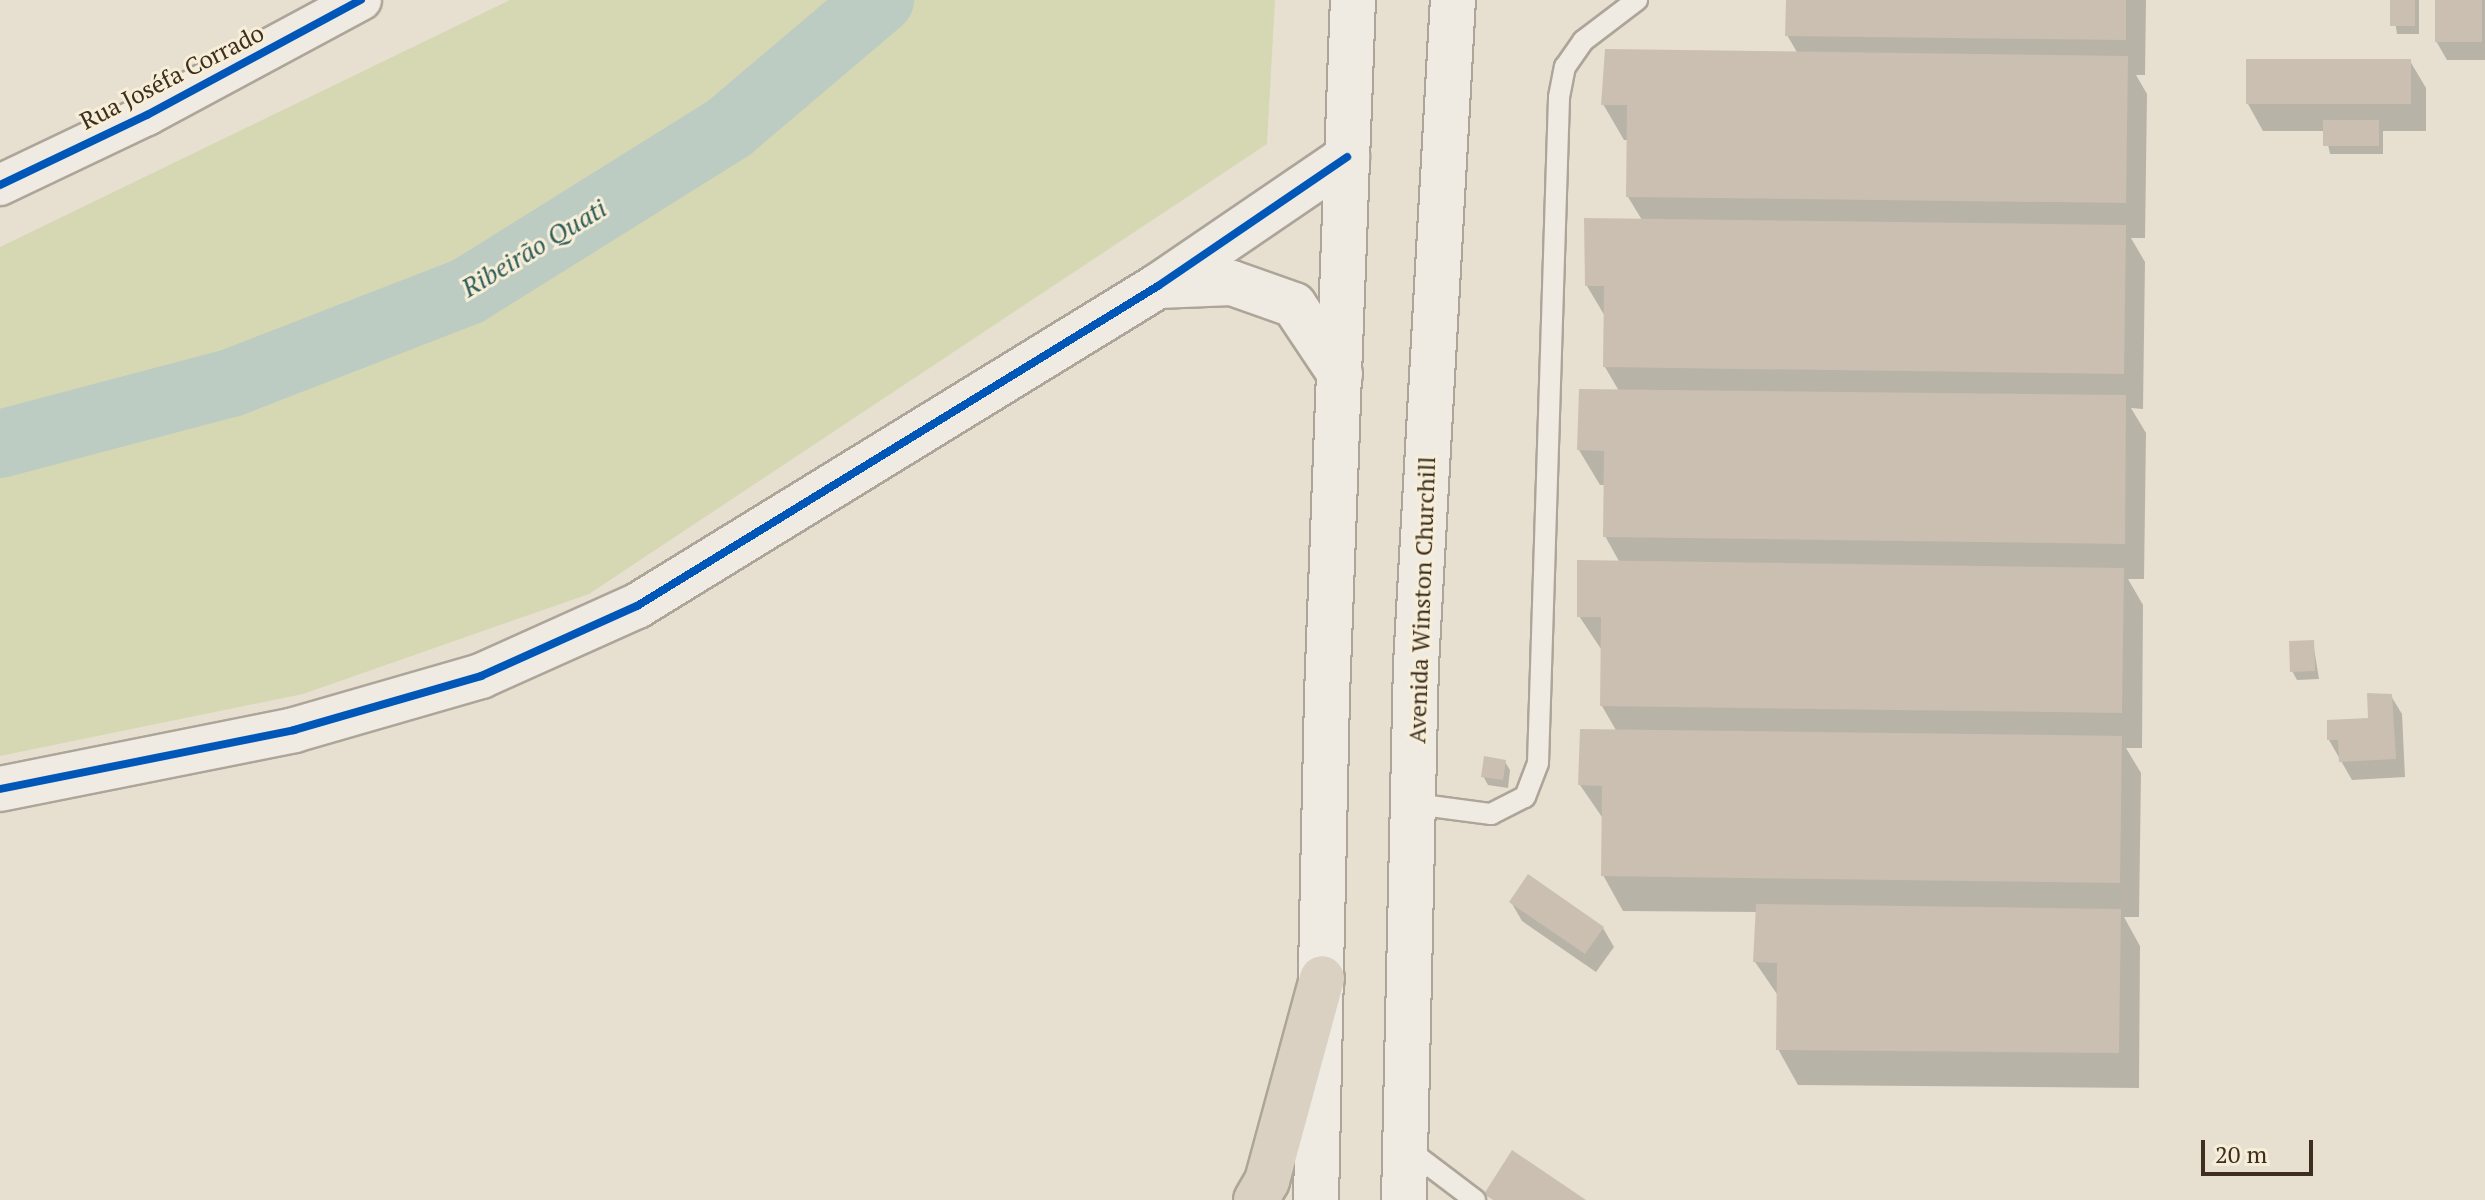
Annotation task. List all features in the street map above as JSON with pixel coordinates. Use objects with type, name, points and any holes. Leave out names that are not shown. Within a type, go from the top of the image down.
[{"type":"highway","points":[[1256,1200],[1267,1181],[1322,978]]},
{"type":"main road","points":[[1316,1200],[1353,0]]},
{"type":"main road","name":"Avenida Winston Churchill","points":[[1404,1200],[1416,665],[1453,0]]},
{"type":"main road","points":[[0,789],[294,730],[481,676],[637,606],[1158,286],[1347,157]]},
{"type":"main road","points":[[1158,286],[1232,283],[1294,305],[1340,374]]},
{"type":"street","name":"Rua Joséfa Corrado","points":[[0,185],[147,115],[361,0]]},
{"type":"lane","points":[[1415,804],[1491,814],[1525,797],[1538,763],[1559,97],[1565,67],[1583,41],[1637,0]]},
{"type":"lane","points":[[1405,1147],[1475,1200]]},
{"type":"green space","points":[[510,0],[1275,0],[1267,144],[589,594],[303,694],[0,756],[0,247]]},
{"type":"building","points":[[1786,0],[2126,0],[2126,40],[1785,36]]},
{"type":"building","points":[[2390,0],[2415,0],[2415,26],[2390,26]]},
{"type":"building","points":[[2435,0],[2482,0],[2482,42],[2435,42]]},
{"type":"building","points":[[1605,49],[2128,56],[2126,203],[1626,197],[1627,105],[1601,105]]},
{"type":"building","points":[[2246,59],[2411,59],[2411,104],[2246,104]]},
{"type":"building","points":[[2323,120],[2379,120],[2379,146],[2323,146]]},
{"type":"building","points":[[1584,218],[2126,225],[2124,374],[1603,367],[1604,286],[1585,286]]},
{"type":"building","points":[[1579,389],[2126,395],[2125,544],[1603,537],[1604,451],[1577,450]]},
{"type":"building","points":[[1577,560],[2124,568],[2122,713],[1600,706],[1601,617],[1577,617]]},
{"type":"building","points":[[2314,640],[2315,671],[2290,672],[2289,641]]},
{"type":"building","points":[[2367,693],[2392,694],[2396,759],[2339,762],[2338,740],[2327,740],[2327,720],[2368,718]]},
{"type":"building","points":[[1580,729],[2122,736],[2120,883],[1601,876],[1602,786],[1578,785]]},
{"type":"building","points":[[1484,756],[1506,760],[1503,780],[1481,777]]},
{"type":"building","points":[[1528,874],[1604,927],[1585,954],[1509,902]]},
{"type":"building","points":[[1756,904],[2121,909],[2119,1053],[1776,1050],[1777,963],[1753,962]]},
{"type":"building","points":[[1512,1150],[1586,1200],[1493,1200],[1484,1194]]},
{"type":"waterway","name":"Ribeirão Quati","points":[[0,444],[231,383],[468,291],[730,127],[880,0]]},
{"type":"cycle path","points":[[0,185],[147,115],[361,0]]},
{"type":"cycle path","points":[[0,789],[294,730],[481,676],[637,606],[1158,286],[1347,157]]}]
